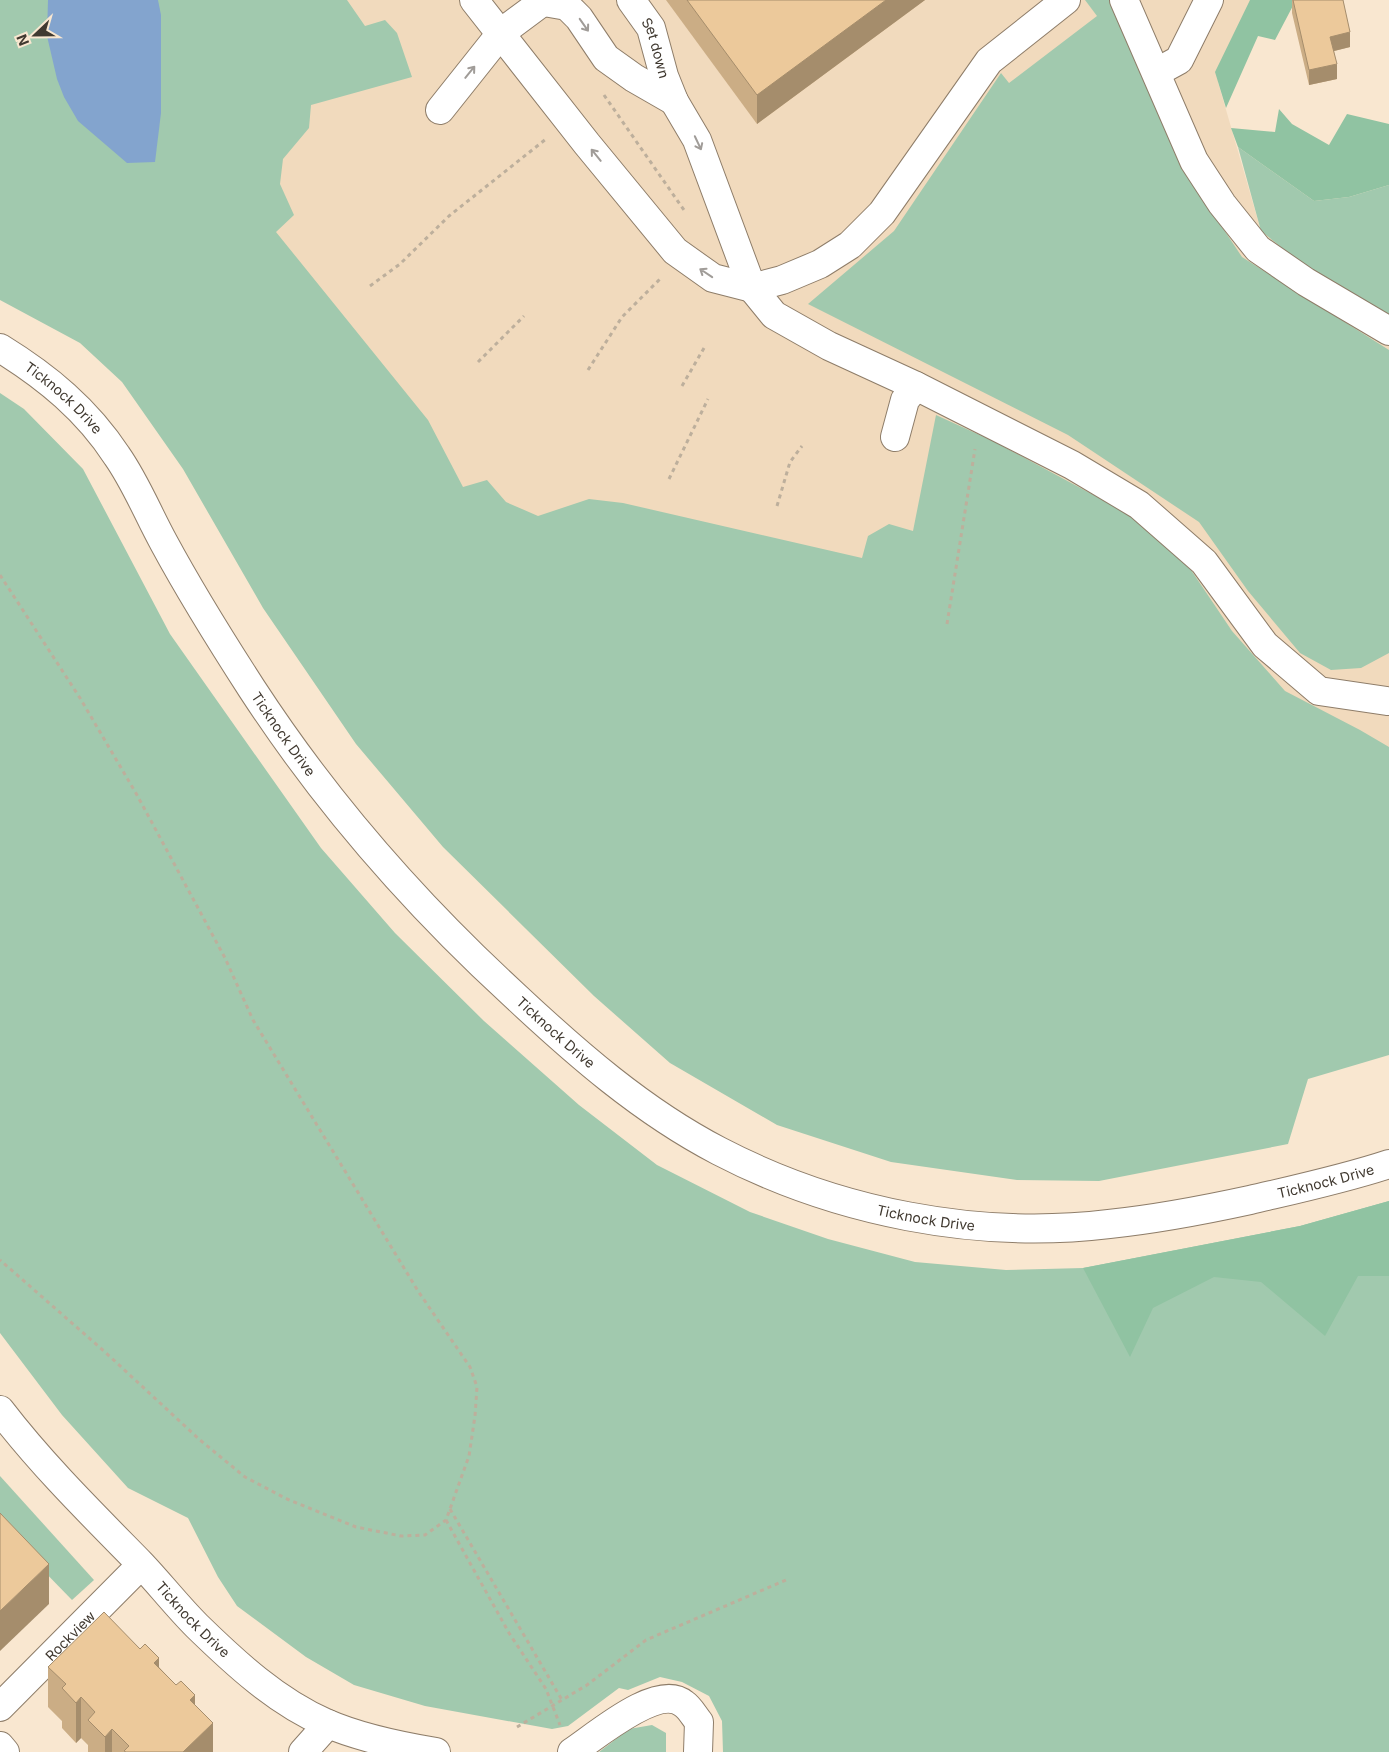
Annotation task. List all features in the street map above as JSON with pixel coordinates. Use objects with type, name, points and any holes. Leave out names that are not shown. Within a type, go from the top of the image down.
[{"type":"street","points":[[474,0],[502,32],[560,110],[675,251],[713,278],[752,288],[782,280],[820,264],[850,245],[882,213],[989,61],[1066,0]]},
{"type":"street","name":"Set down","points":[[631,0],[651,28],[674,101],[700,148],[752,288],[774,315],[829,346],[916,386],[1072,465],[1139,506],[1204,562],[1265,645],[1319,691],[1388,704]]},
{"type":"street","points":[[1124,0],[1157,72],[1194,161],[1222,204],[1258,249],[1306,282],[1389,330]]},
{"type":"street","points":[[1157,72],[1179,60],[1209,0]]},
{"type":"street","points":[[440,110],[502,32],[545,1],[567,6],[579,18],[606,58],[634,78],[674,101]]},
{"type":"street","name":"Ticknock Drive","points":[[0,348],[29,366],[61,390],[91,422],[118,457],[192,593],[258,699],[334,801],[394,873],[480,964],[549,1028],[635,1098],[709,1145],[761,1170],[803,1187],[893,1213],[951,1222],[1035,1228],[1106,1225],[1214,1208],[1304,1188],[1389,1164]]},
{"type":"street","points":[[895,437],[905,400],[916,386]]},
{"type":"street","name":"Ticknock Drive","points":[[0,1410],[33,1452],[88,1512],[141,1565],[196,1625],[240,1666],[300,1710],[328,1724],[414,1748],[436,1752]]},
{"type":"street","name":"Rockview","points":[[0,1707],[141,1565]]},
{"type":"street","points":[[568,1743],[660,1698],[683,1702],[699,1722],[698,1752]]},
{"type":"street","points":[[303,1752],[328,1724]]},
{"type":"street","points":[[0,1746],[5,1752]]},
{"type":"path","points":[[606,58],[588,72],[688,216]]},
{"type":"path","points":[[370,286],[400,264],[449,216],[560,128],[560,110]]},
{"type":"path","points":[[588,370],[622,317],[665,274],[692,263]]},
{"type":"path","points":[[478,362],[524,316]]},
{"type":"path","points":[[682,386],[704,348]]},
{"type":"path","points":[[669,479],[708,399]]},
{"type":"path","points":[[947,624],[980,419]]},
{"type":"path","points":[[776,506],[790,462],[802,446]]},
{"type":"path","points":[[0,575],[80,698],[137,795],[225,958],[253,1020],[418,1291],[470,1367],[477,1387],[469,1456],[446,1520],[425,1535],[401,1536],[356,1527],[287,1499],[245,1477],[200,1440],[105,1352],[0,1260]]},
{"type":"path","points":[[450,1509],[562,1700]]},
{"type":"path","points":[[446,1520],[509,1633],[546,1689],[568,1743]]},
{"type":"path","points":[[517,1727],[587,1685],[646,1640],[786,1580]]},
{"type":"shaded area","points":[[212,0],[1255,0],[1218,82],[1261,231],[1389,317],[1389,778],[509,702],[223,147]]},
{"type":"green space","points":[[0,0],[347,0],[365,26],[385,20],[397,33],[412,77],[311,105],[309,128],[283,159],[280,184],[294,215],[276,232],[428,420],[463,487],[487,480],[506,502],[538,516],[589,499],[623,503],[862,558],[868,536],[889,524],[913,531],[936,415],[993,441],[1127,513],[1187,564],[1232,631],[1285,691],[1389,747],[1389,1055],[1308,1079],[1288,1144],[1099,1181],[1017,1180],[891,1162],[777,1125],[670,1063],[594,996],[443,847],[356,744],[263,608],[183,469],[122,382],[80,343],[0,300]]},
{"type":"green space","points":[[1085,0],[1109,0],[1125,27],[1185,171],[1242,257],[1389,350],[1389,653],[1361,668],[1331,670],[1300,653],[1248,591],[1199,522],[1068,435],[808,304],[894,231],[1001,73],[1009,83],[1097,16]]},
{"type":"green space","points":[[1250,0],[1296,0],[1275,40],[1258,36],[1226,108],[1215,72]]},
{"type":"green space","points":[[1279,109],[1292,124],[1329,145],[1347,114],[1389,124],[1389,185],[1349,197],[1314,201],[1238,147],[1231,128],[1275,132]]},
{"type":"green space","points":[[1238,147],[1314,201],[1349,197],[1389,185],[1389,317],[1317,276],[1261,231]]},
{"type":"green space","points":[[0,393],[24,409],[83,469],[170,634],[321,848],[395,933],[484,1021],[579,1105],[657,1165],[750,1212],[828,1239],[915,1262],[1006,1270],[1083,1268],[1300,1226],[1389,1201],[1389,1752],[723,1752],[722,1721],[709,1696],[682,1682],[660,1677],[628,1690],[619,1688],[568,1726],[552,1729],[425,1706],[354,1685],[306,1657],[237,1606],[218,1577],[188,1518],[128,1488],[62,1415],[0,1333]]},
{"type":"green space","points":[[1389,1201],[1389,1276],[1358,1276],[1325,1336],[1261,1282],[1214,1277],[1153,1308],[1130,1357],[1083,1268],[1300,1226]]},
{"type":"green space","points":[[0,1476],[94,1580],[72,1600],[0,1526]]},
{"type":"green space","points":[[652,1725],[666,1733],[666,1752],[599,1752],[629,1729]]},
{"type":"water","points":[[48,0],[158,0],[161,15],[161,113],[155,162],[127,163],[78,121],[64,97],[57,79],[47,36]]},
{"type":"building","points":[[687,0],[886,0],[757,95]]},
{"type":"building","points":[[1293,0],[1343,0],[1350,32],[1330,37],[1337,64],[1309,70]]},
{"type":"building","points":[[0,1513],[49,1564],[0,1611]]},
{"type":"building","points":[[104,1612],[140,1649],[145,1644],[159,1658],[154,1663],[176,1685],[181,1681],[195,1695],[190,1700],[213,1723],[183,1752],[124,1751],[129,1746],[112,1729],[105,1737],[88,1720],[95,1712],[81,1697],[76,1703],[62,1688],[66,1684],[48,1667]]}]
